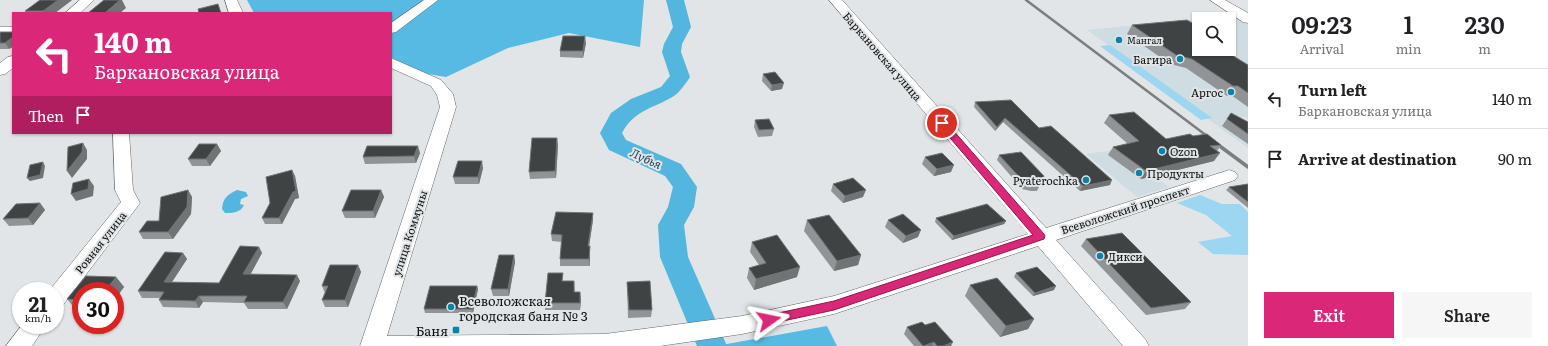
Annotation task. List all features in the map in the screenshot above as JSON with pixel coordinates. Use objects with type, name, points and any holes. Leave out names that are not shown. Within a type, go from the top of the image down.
[{"type":"street","points":[[73,12],[88,0]]},
{"type":"street","points":[[231,0],[236,12]]},
{"type":"street","points":[[392,28],[432,0]]},
{"type":"street","name":"Баркановская улица","points":[[835,0],[1137,346]]},
{"type":"street","points":[[1216,0],[1248,19]]},
{"type":"street","points":[[0,31],[12,31]]},
{"type":"street","points":[[0,71],[12,61]]},
{"type":"street","name":"улица Коммуны","points":[[372,346],[448,107],[445,94],[436,83],[392,62]]},
{"type":"street","name":"Ровная улица","points":[[64,288],[131,203],[124,190],[122,134]]},
{"type":"street","name":"Всеволожский проспект","points":[[386,346],[605,344],[666,337],[742,325],[834,305],[1040,236],[1229,176]]},
{"type":"street","points":[[18,346],[28,334]]},
{"type":"shaded area","points":[[247,0],[644,0],[640,47],[569,33],[508,48],[446,77],[416,72],[392,58],[392,12],[253,12]]},
{"type":"shaded area","points":[[1236,16],[1248,21],[1248,119],[1245,117],[1230,118],[1248,129],[1248,148],[1208,119],[1211,118],[1087,30],[1192,20],[1192,56],[1236,56]]},
{"type":"shaded area","points":[[1110,45],[1212,118],[1201,120],[1100,46]]},
{"type":"shaded area","points":[[1116,150],[1169,187],[1137,197],[1086,154]]},
{"type":"shaded area","points":[[237,190],[246,192],[248,196],[241,199],[240,204],[244,205],[238,211],[233,213],[225,213],[222,209],[223,202],[228,195]]},
{"type":"shaded area","points":[[1200,195],[1222,204],[1240,204],[1248,212],[1248,255],[1213,254],[1198,242],[1232,236],[1206,215],[1177,203]]},
{"type":"shaded area","points":[[827,326],[837,346],[716,346]]},
{"type":"building","points":[[40,0],[58,0],[43,11],[25,11]]},
{"type":"building","points":[[104,0],[120,0],[106,12],[89,12]]},
{"type":"building","points":[[218,4],[221,12],[199,12],[198,9]]},
{"type":"building","points":[[1187,20],[1192,23],[1192,56],[1233,56],[1248,65],[1248,93],[1238,86],[1233,86],[1192,59],[1176,55],[1132,25]]},
{"type":"building","points":[[0,32],[12,32],[12,38],[5,43],[0,43]]},
{"type":"building","points":[[563,36],[585,36],[583,51],[560,51]]},
{"type":"building","points":[[775,72],[784,83],[772,85],[763,74]]},
{"type":"building","points":[[1011,100],[1039,128],[1051,126],[1112,180],[1083,186],[1005,118],[997,127],[975,102]]},
{"type":"building","points":[[1134,112],[1166,139],[1190,134],[1193,136],[1207,134],[1221,145],[1210,146],[1220,153],[1146,171],[1113,147],[1139,141],[1109,115]]},
{"type":"building","points":[[1231,113],[1248,122],[1248,134],[1227,119]]},
{"type":"building","points":[[769,119],[774,129],[759,130],[755,120]]},
{"type":"building","points":[[532,138],[557,138],[555,171],[529,172]]},
{"type":"building","points":[[83,143],[82,152],[67,171],[68,147]]},
{"type":"building","points":[[199,144],[217,144],[206,159],[188,159]]},
{"type":"building","points":[[367,146],[418,146],[414,156],[363,157]]},
{"type":"building","points":[[1021,152],[1044,176],[1040,185],[1034,186],[1025,183],[999,155]]},
{"type":"building","points":[[942,153],[954,165],[937,169],[925,157]]},
{"type":"building","points":[[458,161],[482,161],[478,177],[453,177]]},
{"type":"building","points":[[43,162],[40,175],[27,178],[30,165]]},
{"type":"building","points":[[292,170],[296,191],[293,192],[279,218],[262,218],[270,203],[266,177]]},
{"type":"building","points":[[853,178],[866,190],[845,196],[833,184]]},
{"type":"building","points":[[89,179],[88,189],[71,194],[73,183]]},
{"type":"building","points":[[1248,184],[1248,202],[1229,187]]},
{"type":"building","points":[[188,190],[187,207],[168,232],[139,232],[147,221],[159,221],[161,197]]},
{"type":"building","points":[[351,190],[381,190],[373,211],[342,211]]},
{"type":"building","points":[[40,203],[28,218],[3,219],[16,204]]},
{"type":"building","points":[[987,204],[1006,221],[954,236],[936,218]]},
{"type":"building","points":[[556,212],[593,213],[588,246],[590,246],[589,259],[560,259],[562,235],[551,234]]},
{"type":"building","points":[[903,214],[921,230],[906,236],[888,220]]},
{"type":"building","points":[[829,215],[861,255],[837,261],[807,220]]},
{"type":"building","points":[[1122,233],[1191,302],[1151,308],[1086,239]]},
{"type":"building","points":[[777,235],[800,267],[756,279],[749,268],[766,263],[752,242]]},
{"type":"building","points":[[240,246],[259,247],[243,274],[297,275],[283,302],[244,302],[247,296],[199,296],[195,301],[159,300],[164,292],[138,291],[165,252],[183,253],[164,282],[219,283]]},
{"type":"building","points":[[499,255],[514,255],[508,289],[491,289]]},
{"type":"building","points":[[330,265],[358,265],[345,300],[322,300],[328,286],[322,286]]},
{"type":"building","points":[[1037,267],[1056,286],[1035,293],[1016,273]]},
{"type":"building","points":[[548,273],[563,273],[562,281],[574,281],[574,292],[580,292],[580,303],[545,303]]},
{"type":"building","points":[[86,276],[116,277],[112,282],[81,282]]},
{"type":"building","points":[[997,278],[1034,319],[1006,326],[970,285]]},
{"type":"building","points":[[650,281],[652,310],[629,310],[627,282]]},
{"type":"building","name":"Всеволожская городская баня № 3","points":[[430,286],[477,286],[472,309],[424,309]]},
{"type":"building","points":[[72,293],[72,299],[67,299]]},
{"type":"building","points":[[922,322],[925,325],[935,322],[953,342],[943,346],[937,346],[934,342],[923,346],[907,327]]},
{"type":"waterway","name":"Лубья","points":[[675,0],[682,27],[681,32],[673,44],[672,57],[680,77],[668,91],[639,104],[619,118],[611,133],[617,145],[673,170],[685,187],[681,207],[671,225],[674,257],[712,346]]},
{"type":"railway","points":[[1026,0],[1223,148]]},
{"type":"railway","points":[[1221,147],[1248,167]]},
{"type":"place","name":"Мангал","points":[[1119,40]]},
{"type":"place","name":"Багира","points":[[1180,59]]},
{"type":"place","name":"Аргос","points":[[1231,92]]},
{"type":"place","name":"Ozon","points":[[1162,151]]},
{"type":"place","name":"Продукты","points":[[1139,173]]},
{"type":"place","name":"Pyaterochka","points":[[1086,180]]},
{"type":"place","name":"Дикси","points":[[1100,256]]},
{"type":"place","name":"Всеволожская городская баня № 3","points":[[451,307]]},
{"type":"place","name":"Баня","points":[[456,330]]},
{"type":"route","points":[[769,320],[834,305],[1040,236],[942,123]]}]
